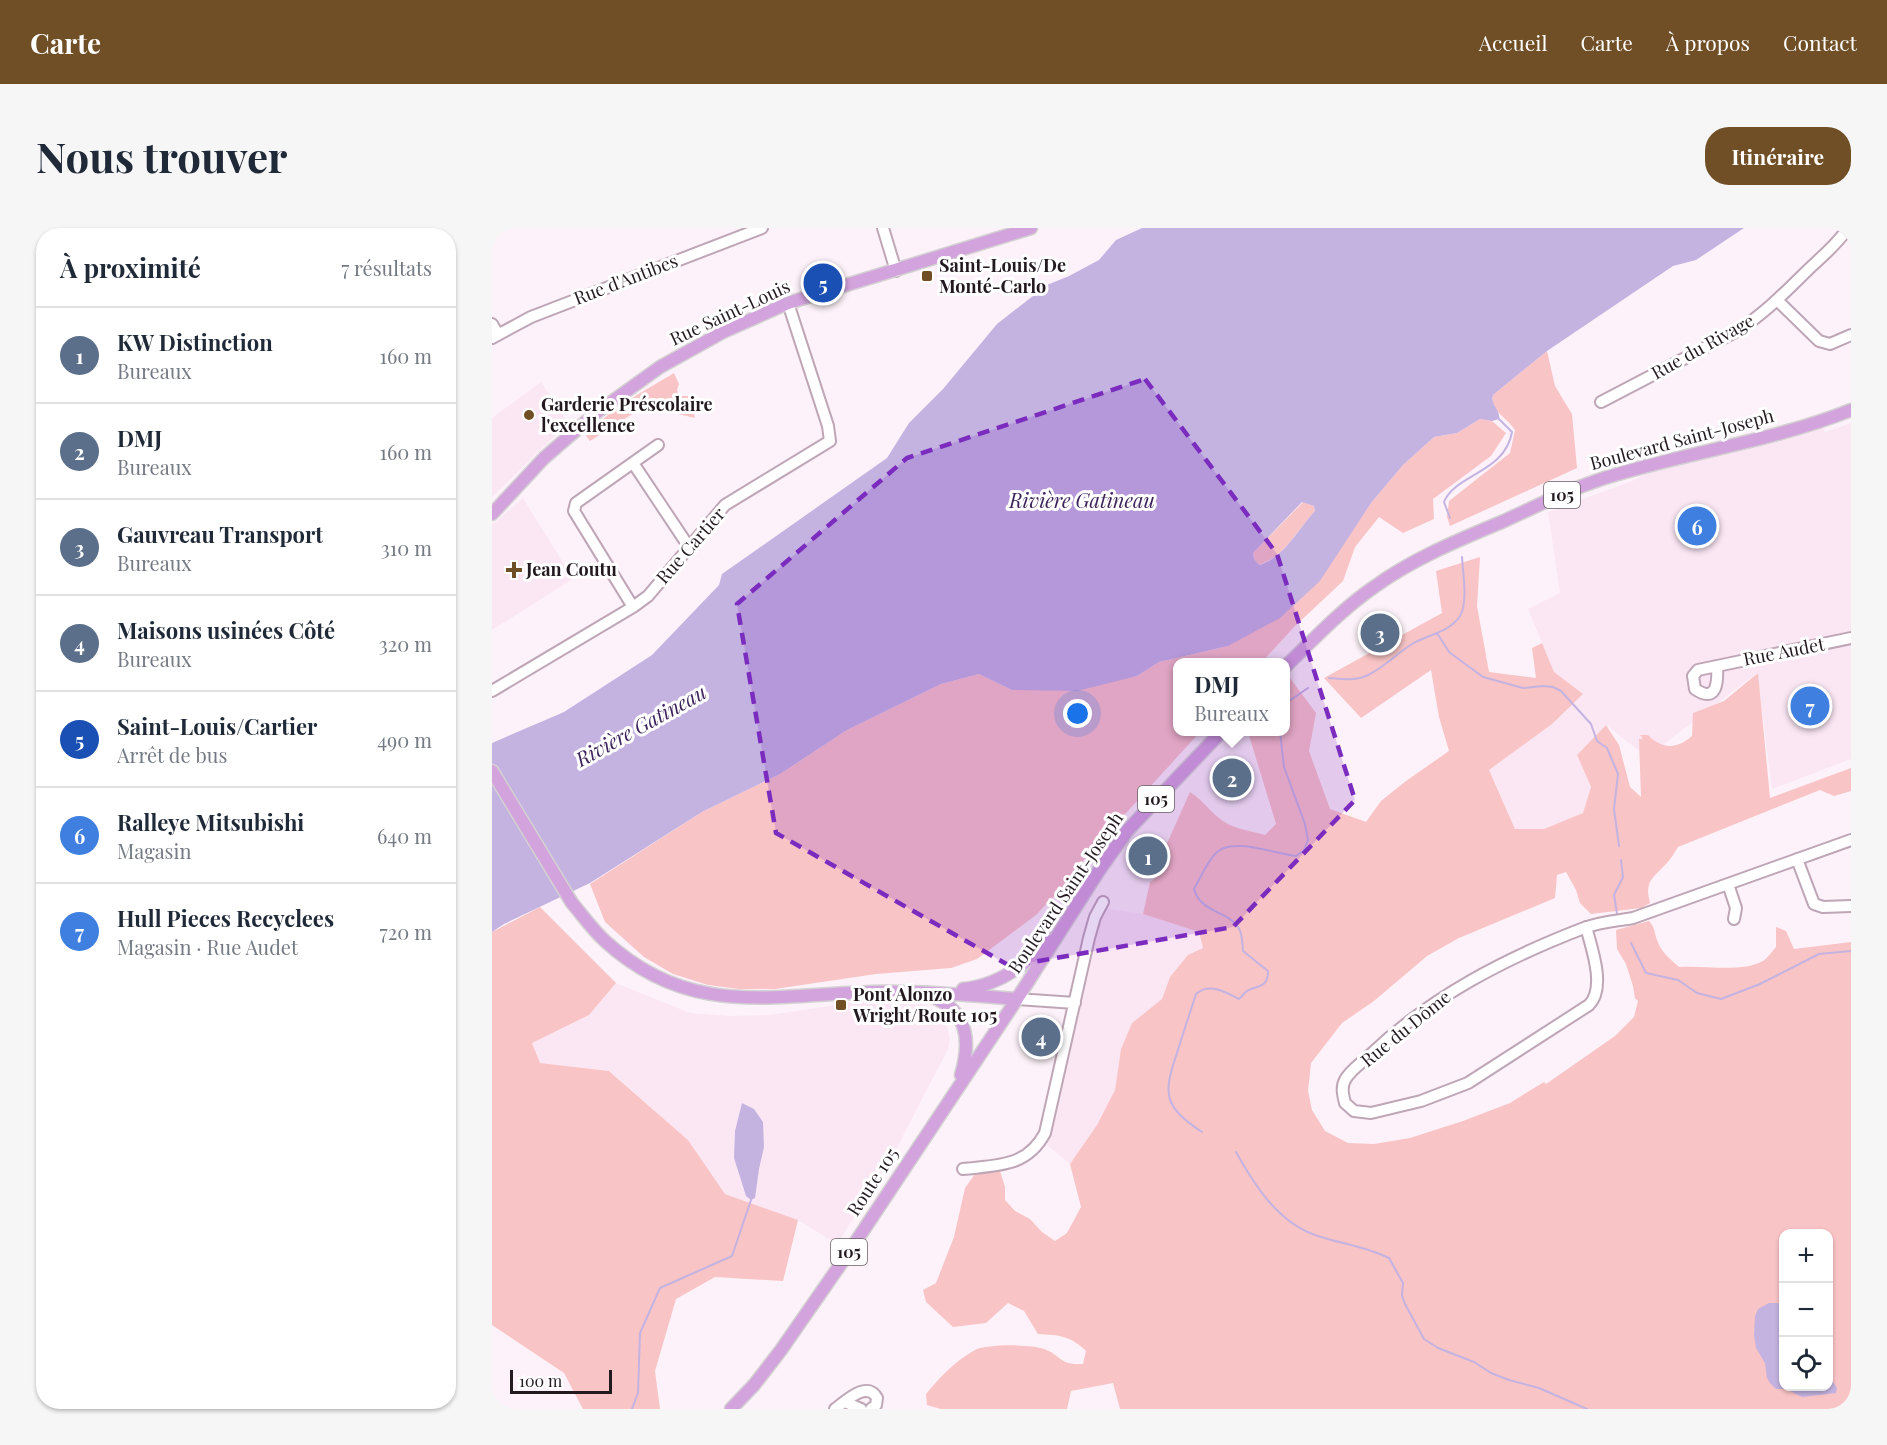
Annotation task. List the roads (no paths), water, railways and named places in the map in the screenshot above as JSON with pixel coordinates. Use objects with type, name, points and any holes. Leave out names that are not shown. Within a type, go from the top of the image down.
[{"type":"main road","name":"Rue Saint-Louis","points":[[492,514],[544,458],[622,393],[660,367],[713,338],[788,303],[1030,228]]},
{"type":"main road","name":"Boulevard Saint-Joseph","points":[[1290,662],[1340,614],[1372,588],[1437,550],[1589,483],[1787,430],[1851,410]]},
{"type":"main road","name":"Boulevard Saint-Joseph","points":[[1017,999],[1098,872],[1136,820],[1217,736]]},
{"type":"main road","points":[[492,771],[572,903],[601,938],[632,962],[666,981],[704,994],[755,999],[972,988],[985,985],[1008,975],[1039,951],[1098,872]]},
{"type":"main road","points":[[918,991],[1017,999]]},
{"type":"main road","points":[[918,991],[948,1004],[955,1011],[965,1031],[967,1049],[957,1089]]},
{"type":"main road","name":"Route 105","points":[[732,1409],[781,1350],[1017,999]]},
{"type":"street","name":"Rue d'Antibes","points":[[495,336],[531,317],[762,228]]},
{"type":"street","points":[[883,228],[896,271]]},
{"type":"street","name":"Rue du Rivage","points":[[1601,402],[1737,331],[1778,301],[1833,247],[1848,228]]},
{"type":"street","points":[[1778,301],[1822,343],[1834,343],[1851,335]]},
{"type":"street","name":"Rue Cartier","points":[[492,691],[648,596],[725,505],[830,441],[828,426],[788,303]]},
{"type":"street","points":[[492,324],[495,336]]},
{"type":"street","points":[[633,607],[574,511],[576,502],[658,445]]},
{"type":"street","points":[[633,463],[689,547]]},
{"type":"street","name":"Rue Audet","points":[[1717,666],[1851,638]]},
{"type":"street","name":"Rue du Dôme","points":[[1586,927],[1593,951],[1598,986],[1596,997],[1589,1005],[1468,1083],[1447,1093],[1371,1113],[1354,1111],[1345,1102],[1343,1091],[1346,1079],[1401,1027],[1455,989],[1478,976],[1586,927],[1633,918],[1851,840]]},
{"type":"street","points":[[1797,859],[1814,904],[1823,907],[1851,906]]},
{"type":"street","points":[[1728,884],[1736,908],[1734,919]]},
{"type":"street","points":[[963,1169],[1019,1160],[1027,1156],[1039,1144],[1049,1119],[1095,917],[1103,902]]},
{"type":"street","points":[[1017,999],[1075,1003]]},
{"type":"street","points":[[840,1406],[862,1391],[870,1390],[876,1394],[877,1398],[876,1405],[871,1409]]},
{"type":"street","points":[[840,1406],[861,1409]]},
{"type":"water","name":"Rivière Gatineau","points":[[1142,228],[1744,228],[1696,260],[1673,266],[1547,351],[1493,395],[1492,399],[1499,419],[1492,421],[1480,419],[1457,433],[1434,437],[1403,465],[1371,503],[1320,581],[1280,618],[1228,646],[1159,662],[1137,676],[1077,691],[1012,690],[979,674],[941,684],[847,730],[780,774],[702,812],[590,883],[492,932],[492,743],[564,712],[652,655],[719,585],[722,574],[887,458],[909,423],[943,389],[997,324],[1047,285],[1099,260],[1116,240]],"holes":[[[1302,502],[1314,506],[1315,511],[1283,550],[1259,565],[1253,553]]]},
{"type":"water","points":[[742,1103],[754,1109],[763,1122],[764,1147],[755,1198],[751,1200],[746,1196],[734,1158],[735,1131]]},
{"type":"water","points":[[1769,1303],[1779,1304],[1779,1389],[1776,1389],[1767,1378],[1765,1363],[1756,1348],[1754,1335],[1755,1316],[1758,1309]]},
{"type":"water","points":[[1833,1382],[1837,1388],[1836,1393],[1802,1397],[1790,1391],[1833,1391]]},
{"type":"waterway","points":[[1450,518],[1444,502],[1450,493],[1458,485],[1490,465],[1508,446],[1512,432],[1498,418]]},
{"type":"waterway","points":[[1329,678],[1362,678],[1379,669],[1412,644],[1444,630],[1456,621],[1464,604],[1462,557]]},
{"type":"waterway","points":[[1437,633],[1449,652],[1483,677],[1523,688],[1553,687],[1561,691],[1591,724],[1597,741],[1607,748],[1618,774],[1614,809],[1619,846]]},
{"type":"waterway","points":[[1290,700],[1308,688]]},
{"type":"waterway","points":[[1202,1132],[1189,1123],[1173,1106],[1168,1089],[1172,1067],[1196,994],[1201,990],[1212,988],[1239,999],[1247,991],[1264,984],[1268,971],[1243,951],[1242,935],[1233,921],[1202,903],[1194,889],[1210,860],[1224,848],[1244,846],[1296,856],[1304,850],[1308,840],[1305,824],[1284,767],[1280,736]]},
{"type":"waterway","points":[[1617,914],[1614,895],[1623,877],[1621,860]]},
{"type":"waterway","points":[[1631,943],[1646,973],[1678,980],[1697,993],[1721,999],[1760,984],[1819,954],[1851,951]]},
{"type":"waterway","points":[[1236,1152],[1260,1190],[1291,1223],[1318,1236],[1363,1248],[1389,1258],[1403,1283],[1402,1296],[1405,1304],[1424,1339],[1438,1348],[1474,1362],[1491,1373],[1539,1388],[1587,1409]]},
{"type":"waterway","points":[[632,1409],[638,1393],[640,1333],[660,1288],[732,1256],[751,1200]]},
{"type":"place","name":"Saint-Louis/De Monté-Carlo","points":[[927,276]]},
{"type":"place","name":"Saint-Louis/Cartier","points":[[823,283]]},
{"type":"place","name":"Garderie Préscolaire l'excellence","points":[[529,415]]},
{"type":"place","name":"Ralleye Mitsubishi","points":[[1697,526]]},
{"type":"place","name":"Jean Coutu","points":[[514,570]]},
{"type":"place","name":"Gauvreau Transport","points":[[1380,633]]},
{"type":"place","name":"Hull Pieces Recyclees","points":[[1810,706]]},
{"type":"place","name":"DMJ","points":[[1232,778]]},
{"type":"place","name":"KW Distinction","points":[[1148,856]]},
{"type":"place","name":"Pont Alonzo Wright/Route 105","points":[[841,1005]]},
{"type":"place","name":"Maisons usinées Côté","points":[[1041,1037]]}]
